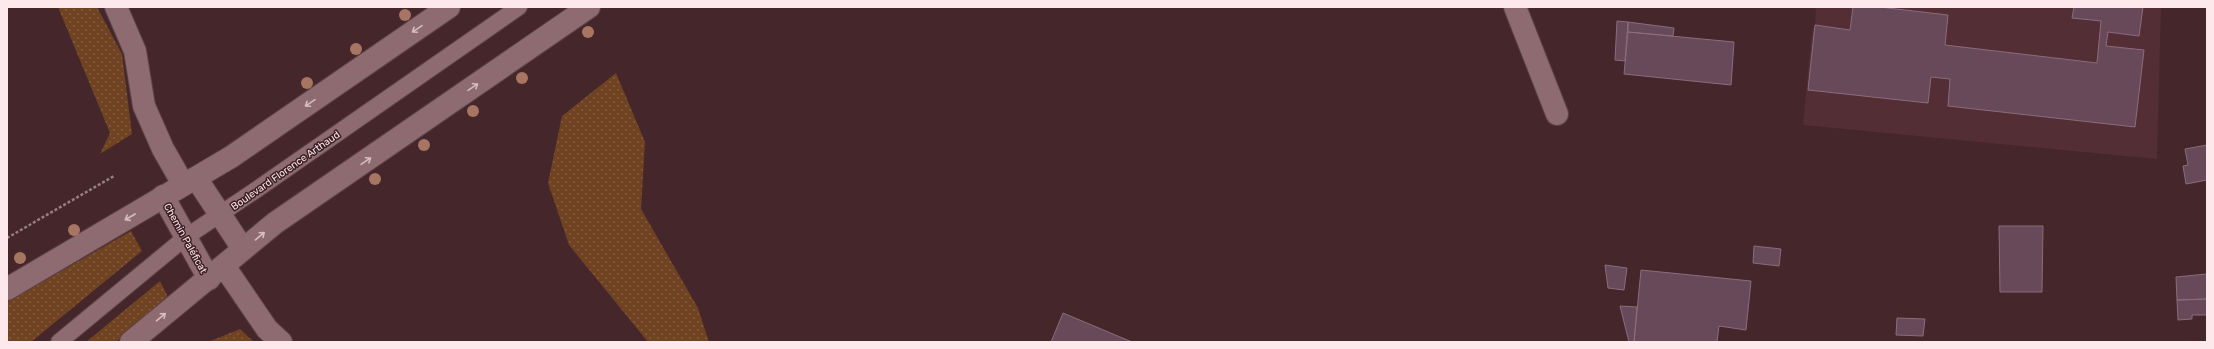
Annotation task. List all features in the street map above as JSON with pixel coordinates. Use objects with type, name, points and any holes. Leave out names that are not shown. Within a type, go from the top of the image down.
[{"type":"street","points":[[116,7],[135,51],[144,106],[163,149],[220,215],[243,249]]},
{"type":"street","points":[[7,289],[231,157],[449,7]]},
{"type":"street","points":[[131,342],[274,223],[589,7]]},
{"type":"street","points":[[1515,7],[1557,114]]},
{"type":"street","name":"Chemin Paléficat","points":[[163,196],[186,237],[267,329],[281,342]]},
{"type":"lane","name":"Boulevard Florence Arthaud","points":[[59,342],[186,237],[220,215],[519,7]]},
{"type":"path","points":[[7,238],[114,176]]},
{"type":"shaded area","points":[[58,7],[97,7],[122,54],[132,134],[100,154],[110,133]]},
{"type":"shaded area","points":[[1816,7],[2161,7],[2157,159],[1803,125],[1812,31],[1815,25]]},
{"type":"shaded area","points":[[616,73],[645,142],[641,209],[698,308],[709,342],[648,342],[569,245],[548,183],[562,116]]},
{"type":"shaded area","points":[[131,231],[142,251],[31,342],[7,342],[7,302]]},
{"type":"shaded area","points":[[160,281],[169,299],[116,342],[86,342]]},
{"type":"shaded area","points":[[240,329],[254,342],[208,342]]},
{"type":"building","points":[[1853,7],[1879,7],[1948,15],[1945,45],[2097,63],[2101,21],[2072,18],[2074,7],[2143,7],[2139,36],[2108,32],[2106,46],[2144,50],[2135,127],[1948,106],[1950,79],[1931,77],[1928,103],[1808,90],[1815,25],[1850,30]]},
{"type":"building","points":[[1617,21],[1628,22],[1625,61],[1615,60]]},
{"type":"building","points":[[1628,22],[1674,28],[1673,36],[1628,32]]},
{"type":"building","points":[[1628,32],[1734,42],[1731,85],[1624,74]]},
{"type":"building","points":[[2207,145],[2207,180],[2186,184],[2183,166],[2188,165],[2185,149]]},
{"type":"building","points":[[1999,226],[2043,226],[2042,292],[2000,292]]},
{"type":"building","points":[[1754,246],[1781,249],[1779,266],[1753,263]]},
{"type":"building","points":[[1605,265],[1627,268],[1624,290],[1608,288]]},
{"type":"building","points":[[1641,270],[1751,281],[1746,330],[1719,326],[1717,342],[1634,342]]},
{"type":"building","points":[[2207,274],[2207,299],[2177,300],[2176,277]]},
{"type":"building","points":[[2207,299],[2207,315],[2192,315],[2192,319],[2178,320],[2177,300]]},
{"type":"building","points":[[1620,306],[1637,307],[1634,342],[1629,342]]},
{"type":"building","points":[[1063,313],[1132,342],[1051,342]]},
{"type":"building","points":[[1897,318],[1925,319],[1923,336],[1896,335]]}]
